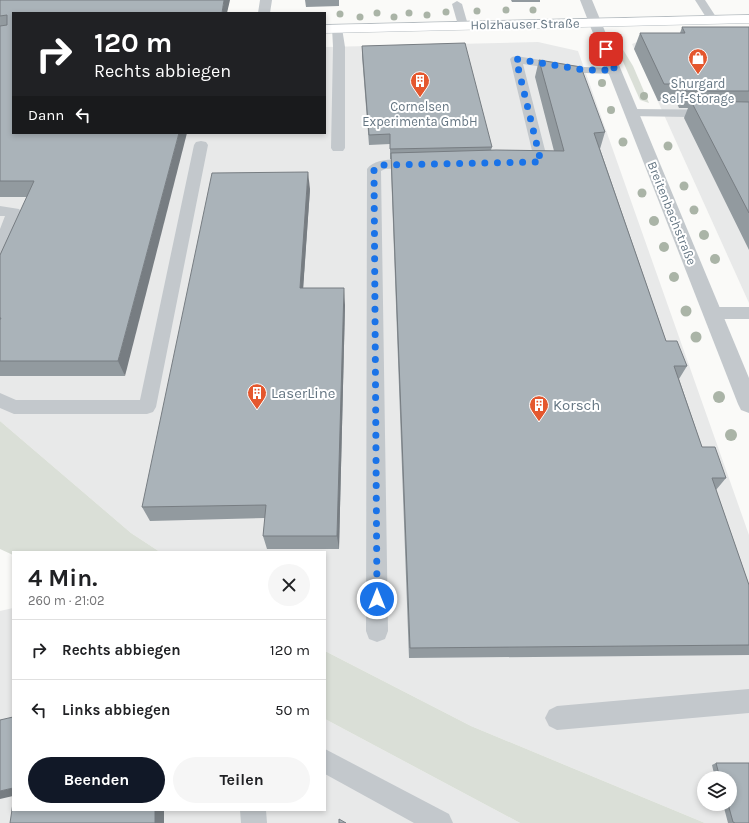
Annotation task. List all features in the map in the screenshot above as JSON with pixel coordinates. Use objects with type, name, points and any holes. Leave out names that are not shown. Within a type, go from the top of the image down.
[{"type":"main road","name":"Holzhauser Straße","points":[[331,28],[749,19]]},
{"type":"street","points":[[264,12],[266,0]]},
{"type":"street","name":"Breitenbachstraße","points":[[586,0],[749,404]]},
{"type":"lane","points":[[700,0],[712,20]]},
{"type":"lane","points":[[457,4],[463,25]]},
{"type":"lane","points":[[331,28],[338,148]]},
{"type":"lane","points":[[517,163],[541,162],[516,59],[584,70],[615,70]]},
{"type":"lane","points":[[632,113],[749,114]]},
{"type":"lane","points":[[0,400],[14,407],[147,407],[201,145]]},
{"type":"lane","points":[[377,631],[374,169],[382,165],[430,164]]},
{"type":"lane","points":[[0,211],[14,212],[0,248]]},
{"type":"lane","points":[[712,313],[749,313]]},
{"type":"lane","points":[[556,718],[749,701]]},
{"type":"lane","points":[[326,762],[440,823]]},
{"type":"lane","points":[[254,811],[254,823]]},
{"type":"shaded area","points":[[749,36],[749,303],[632,44],[645,39]]},
{"type":"shaded area","points":[[538,42],[578,51],[749,535],[749,823],[705,823],[471,726],[326,652],[326,551],[158,551],[131,533],[0,421],[0,54],[12,134],[326,134],[326,47]]},
{"type":"shaded area","points":[[617,48],[622,48],[633,66],[649,103],[640,100]]},
{"type":"shaded area","points":[[0,421],[131,533],[158,551],[12,551],[12,555],[0,549]]},
{"type":"shaded area","points":[[12,608],[12,811],[326,811],[326,720],[520,823],[0,823],[0,611]]},
{"type":"shaded area","points":[[326,652],[471,726],[705,823],[520,823],[326,720]]},
{"type":"building","points":[[0,0],[224,0],[222,12],[12,12],[12,134],[179,134],[118,361],[0,361],[0,255],[34,181],[0,181],[0,26],[7,25],[7,15],[0,16]]},
{"type":"building","points":[[682,27],[749,27],[749,91],[686,91],[682,84],[664,84],[640,33],[685,33]]},
{"type":"building","name":"Cornelsen Experimenta GmbH","points":[[465,43],[492,147],[390,149],[390,134],[369,135],[362,46]]},
{"type":"building","name":"Korsch","points":[[539,60],[581,67],[605,132],[594,133],[666,341],[677,341],[687,366],[674,366],[702,447],[715,447],[726,478],[712,478],[749,585],[749,645],[410,648],[391,153],[496,150],[564,151]]},
{"type":"building","points":[[691,101],[749,102],[749,213]]},
{"type":"building","name":"LaserLine","points":[[308,172],[300,288],[344,288],[337,536],[263,536],[266,505],[142,507],[212,173]]},
{"type":"building","points":[[12,717],[12,788],[0,791],[0,720]]},
{"type":"building","points":[[716,763],[749,763],[749,823],[733,822],[730,811],[737,811],[737,771],[718,771]]},
{"type":"building","points":[[12,810],[12,811],[155,811],[155,823],[10,823]]},
{"type":"building","points":[[339,819],[346,823],[339,823]]},
{"type":"place","name":"Shurgard Self-Storage","points":[[698,75]]},
{"type":"place","name":"Cornelsen Experimenta GmbH","points":[[420,98]]},
{"type":"place","name":"LaserLine","points":[[257,410]]},
{"type":"place","name":"Korsch","points":[[539,422]]},
{"type":"route","points":[[377,599],[374,169],[382,165],[541,162],[516,59],[584,70],[615,70],[606,49]]}]
